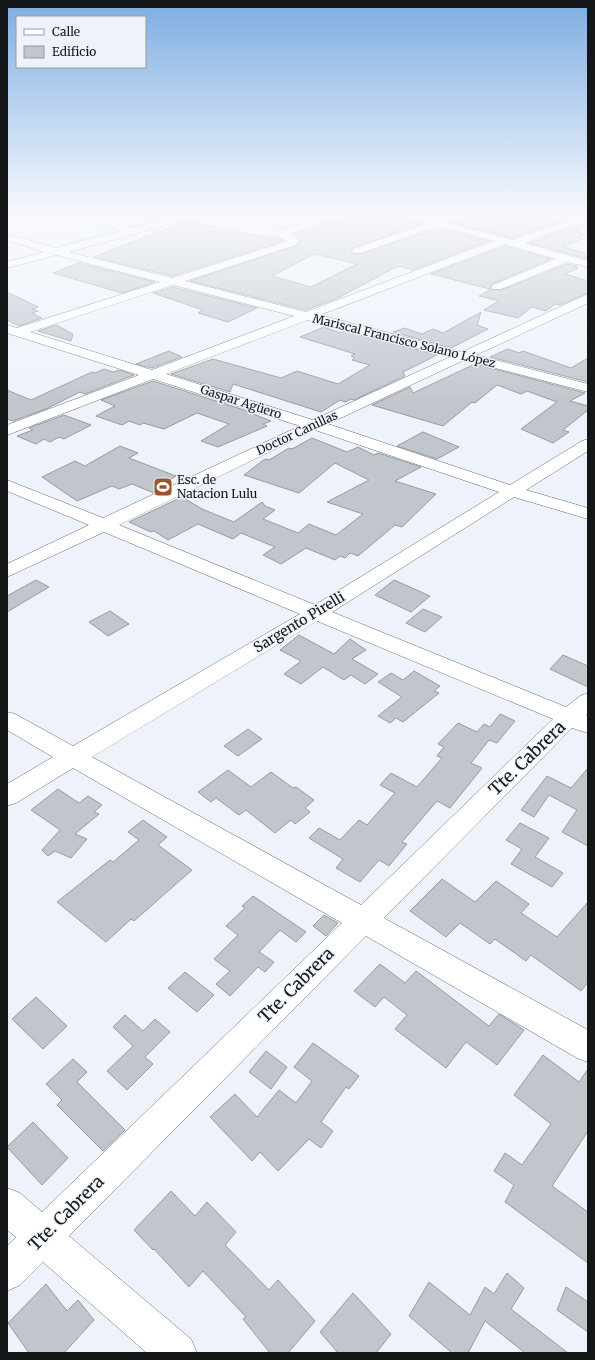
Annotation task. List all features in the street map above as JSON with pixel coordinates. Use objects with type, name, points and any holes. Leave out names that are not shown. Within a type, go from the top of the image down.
[{"type":"street","name":"Mariscal Francisco Solano López","points":[[149,275],[588,388]]},
{"type":"street","points":[[12,331],[195,275]]},
{"type":"street","points":[[7,430],[306,316],[417,275]]},
{"type":"street","points":[[497,287],[524,275]]},
{"type":"street","name":"Doctor Canillas","points":[[7,571],[314,425],[588,298]]},
{"type":"street","name":"Gaspar Agüero","points":[[12,331],[155,374],[512,491],[588,514]]},
{"type":"street","name":"Sargento Pirelli","points":[[7,796],[316,613],[588,444]]},
{"type":"street","points":[[7,485],[316,613],[582,714]]},
{"type":"street","name":"Tte. Cabrera","points":[[7,1272],[361,920],[582,714]]},
{"type":"street","points":[[7,720],[588,1047]]},
{"type":"street","points":[[7,1206],[177,1353]]},
{"type":"building","points":[[62,275],[129,275],[155,282],[122,293]]},
{"type":"building","points":[[207,275],[273,275],[311,287],[334,275],[380,275],[338,298],[306,310],[190,281]]},
{"type":"building","points":[[437,275],[512,275],[492,284],[490,289]]},
{"type":"building","points":[[538,275],[570,275],[588,281],[588,293],[560,305],[555,304],[546,311],[532,307],[518,318],[484,310],[499,301],[479,296],[491,289],[502,290]]},
{"type":"building","points":[[173,287],[257,308],[228,322],[198,313],[203,310],[153,293]]},
{"type":"building","points":[[7,292],[38,307],[32,309],[38,311],[32,313],[42,318],[19,326],[7,320]]},
{"type":"building","points":[[481,312],[477,325],[488,329],[451,348],[393,332],[405,328],[422,334],[433,329],[443,333]]},
{"type":"building","points":[[56,325],[73,334],[71,341],[38,331]]},
{"type":"building","points":[[324,327],[340,333],[344,331],[437,355],[403,372],[405,376],[354,400],[351,399],[345,402],[340,400],[321,412],[233,384],[230,392],[171,374],[213,359],[281,378],[297,371],[338,384],[370,365],[352,360],[355,358],[351,356],[355,354],[300,337]]},
{"type":"building","points":[[508,349],[519,353],[523,351],[571,368],[588,358],[588,382],[490,357]]},
{"type":"building","points":[[169,351],[182,357],[152,368],[136,364]]},
{"type":"building","points":[[475,364],[585,393],[570,401],[588,406],[588,410],[563,430],[569,432],[553,443],[521,429],[557,402],[527,391],[521,394],[497,385],[475,403],[472,402],[443,426],[372,405],[410,387],[413,393]]},
{"type":"building","points":[[104,369],[113,372],[119,370],[134,375],[85,394],[80,392],[46,409],[13,421],[7,419],[7,390],[31,400],[92,372],[95,373]]},
{"type":"building","points":[[153,381],[241,409],[271,421],[263,424],[267,426],[218,447],[201,441],[229,424],[197,413],[164,429],[143,423],[140,425],[129,421],[122,425],[96,416],[115,406],[101,400]]},
{"type":"building","points":[[64,415],[91,425],[64,439],[59,437],[50,442],[44,439],[36,444],[17,436],[33,430],[29,428]]},
{"type":"building","points":[[423,432],[459,447],[437,459],[397,446]]},
{"type":"building","points":[[312,438],[347,452],[358,447],[374,455],[378,453],[421,467],[395,481],[436,494],[402,527],[395,525],[358,556],[350,553],[345,558],[340,556],[335,560],[306,548],[281,564],[263,555],[275,547],[241,533],[233,539],[198,524],[168,540],[154,531],[151,532],[129,522],[182,497],[202,509],[234,522],[262,502],[265,506],[275,510],[263,519],[298,533],[309,524],[336,535],[363,514],[327,502],[369,480],[335,463],[299,493],[244,475],[265,459],[269,460],[289,448],[292,449]]},
{"type":"building","points":[[120,446],[138,453],[129,458],[176,476],[168,481],[171,482],[154,493],[132,484],[119,489],[112,486],[77,501],[42,477],[75,461],[85,466]]},
{"type":"building","points":[[36,580],[49,587],[7,612],[7,596]]},
{"type":"building","points":[[394,580],[430,596],[411,612],[375,595]]},
{"type":"building","points":[[423,609],[442,617],[425,632],[406,623]]},
{"type":"building","points":[[110,611],[129,624],[108,636],[89,622]]},
{"type":"building","points":[[299,635],[334,654],[350,639],[366,650],[352,659],[378,674],[365,684],[351,675],[344,680],[323,667],[301,684],[284,674],[301,661],[280,650]]},
{"type":"building","points":[[563,655],[588,666],[588,687],[550,669]]},
{"type":"building","points":[[414,671],[440,686],[434,691],[439,693],[403,722],[396,718],[390,723],[378,716],[402,697],[378,682],[391,673],[403,680]]},
{"type":"building","points":[[500,714],[515,721],[497,743],[489,740],[471,763],[482,768],[450,808],[437,801],[402,842],[407,844],[389,866],[379,860],[360,882],[336,868],[343,859],[309,838],[319,828],[340,840],[359,820],[367,825],[395,793],[380,785],[391,773],[417,787],[442,758],[437,756],[444,747],[438,744],[458,723],[477,732],[484,724],[490,727]]},
{"type":"building","points":[[248,729],[262,739],[238,756],[224,746]]},
{"type":"building","points":[[588,768],[588,846],[562,832],[577,810],[549,795],[534,817],[521,810],[547,776],[571,788]]},
{"type":"building","points":[[228,770],[251,787],[271,772],[293,788],[296,787],[314,800],[305,808],[310,812],[295,824],[291,820],[275,833],[246,810],[239,815],[216,798],[211,802],[198,792]]},
{"type":"building","points":[[58,789],[79,803],[88,796],[102,805],[94,812],[99,814],[75,834],[87,839],[71,858],[55,851],[48,856],[42,850],[60,830],[31,810]]},
{"type":"building","points":[[143,820],[167,837],[158,845],[192,870],[134,921],[131,919],[106,942],[57,902],[110,860],[113,862],[139,840],[128,832]]},
{"type":"building","points":[[520,823],[549,838],[535,857],[563,873],[552,887],[511,864],[522,849],[506,840]]},
{"type":"building","points":[[442,879],[475,902],[496,881],[529,904],[521,913],[557,937],[588,902],[588,982],[581,991],[531,955],[526,961],[495,939],[490,944],[460,923],[446,937],[410,911]]},
{"type":"building","points":[[253,896],[306,932],[296,942],[280,930],[259,952],[274,962],[265,972],[258,967],[230,996],[216,984],[230,971],[214,959],[238,935],[226,926],[245,908],[242,906]]},
{"type":"building","points":[[324,915],[338,923],[326,936],[313,926]]},
{"type":"building","points":[[380,964],[405,983],[416,971],[489,1026],[499,1014],[524,1030],[497,1065],[466,1042],[446,1068],[395,1029],[407,1015],[384,997],[375,1007],[354,991]]},
{"type":"building","points":[[185,972],[214,995],[197,1012],[168,988]]},
{"type":"building","points":[[36,997],[67,1026],[43,1049],[12,1019]]},
{"type":"building","points":[[125,1015],[143,1031],[155,1019],[170,1032],[145,1057],[153,1064],[127,1090],[107,1071],[133,1046],[113,1027]]},
{"type":"building","points":[[313,1043],[359,1076],[349,1089],[346,1087],[321,1122],[333,1131],[321,1148],[309,1139],[278,1171],[260,1152],[252,1161],[210,1117],[235,1094],[257,1117],[279,1090],[296,1103],[312,1081],[294,1067]]},
{"type":"building","points":[[266,1051],[287,1067],[271,1089],[249,1072]]},
{"type":"building","points":[[543,1055],[579,1082],[588,1069],[588,1131],[552,1186],[588,1212],[588,1263],[505,1202],[514,1185],[494,1171],[505,1153],[522,1165],[551,1124],[514,1095]]},
{"type":"building","points":[[73,1059],[87,1072],[77,1082],[125,1130],[103,1151],[57,1105],[62,1100],[46,1084]]},
{"type":"building","points":[[33,1122],[68,1158],[42,1185],[7,1147]]},
{"type":"building","points":[[171,1191],[195,1216],[207,1202],[236,1232],[225,1245],[269,1290],[278,1280],[315,1321],[288,1353],[270,1353],[243,1319],[246,1317],[203,1271],[189,1287],[134,1230]]},
{"type":"building","points":[[507,1273],[524,1288],[511,1309],[568,1353],[525,1353],[485,1321],[468,1353],[452,1353],[409,1316],[429,1282],[470,1315],[485,1287],[494,1294]]},
{"type":"building","points":[[46,1284],[67,1311],[78,1300],[94,1320],[64,1353],[29,1353],[8,1323]]},
{"type":"building","points":[[566,1287],[588,1302],[588,1332],[557,1310]]},
{"type":"building","points":[[353,1293],[391,1334],[376,1353],[338,1353],[320,1332]]},
{"type":"place","name":"Esc. de Natacion Lulu","points":[[163,487]]}]
